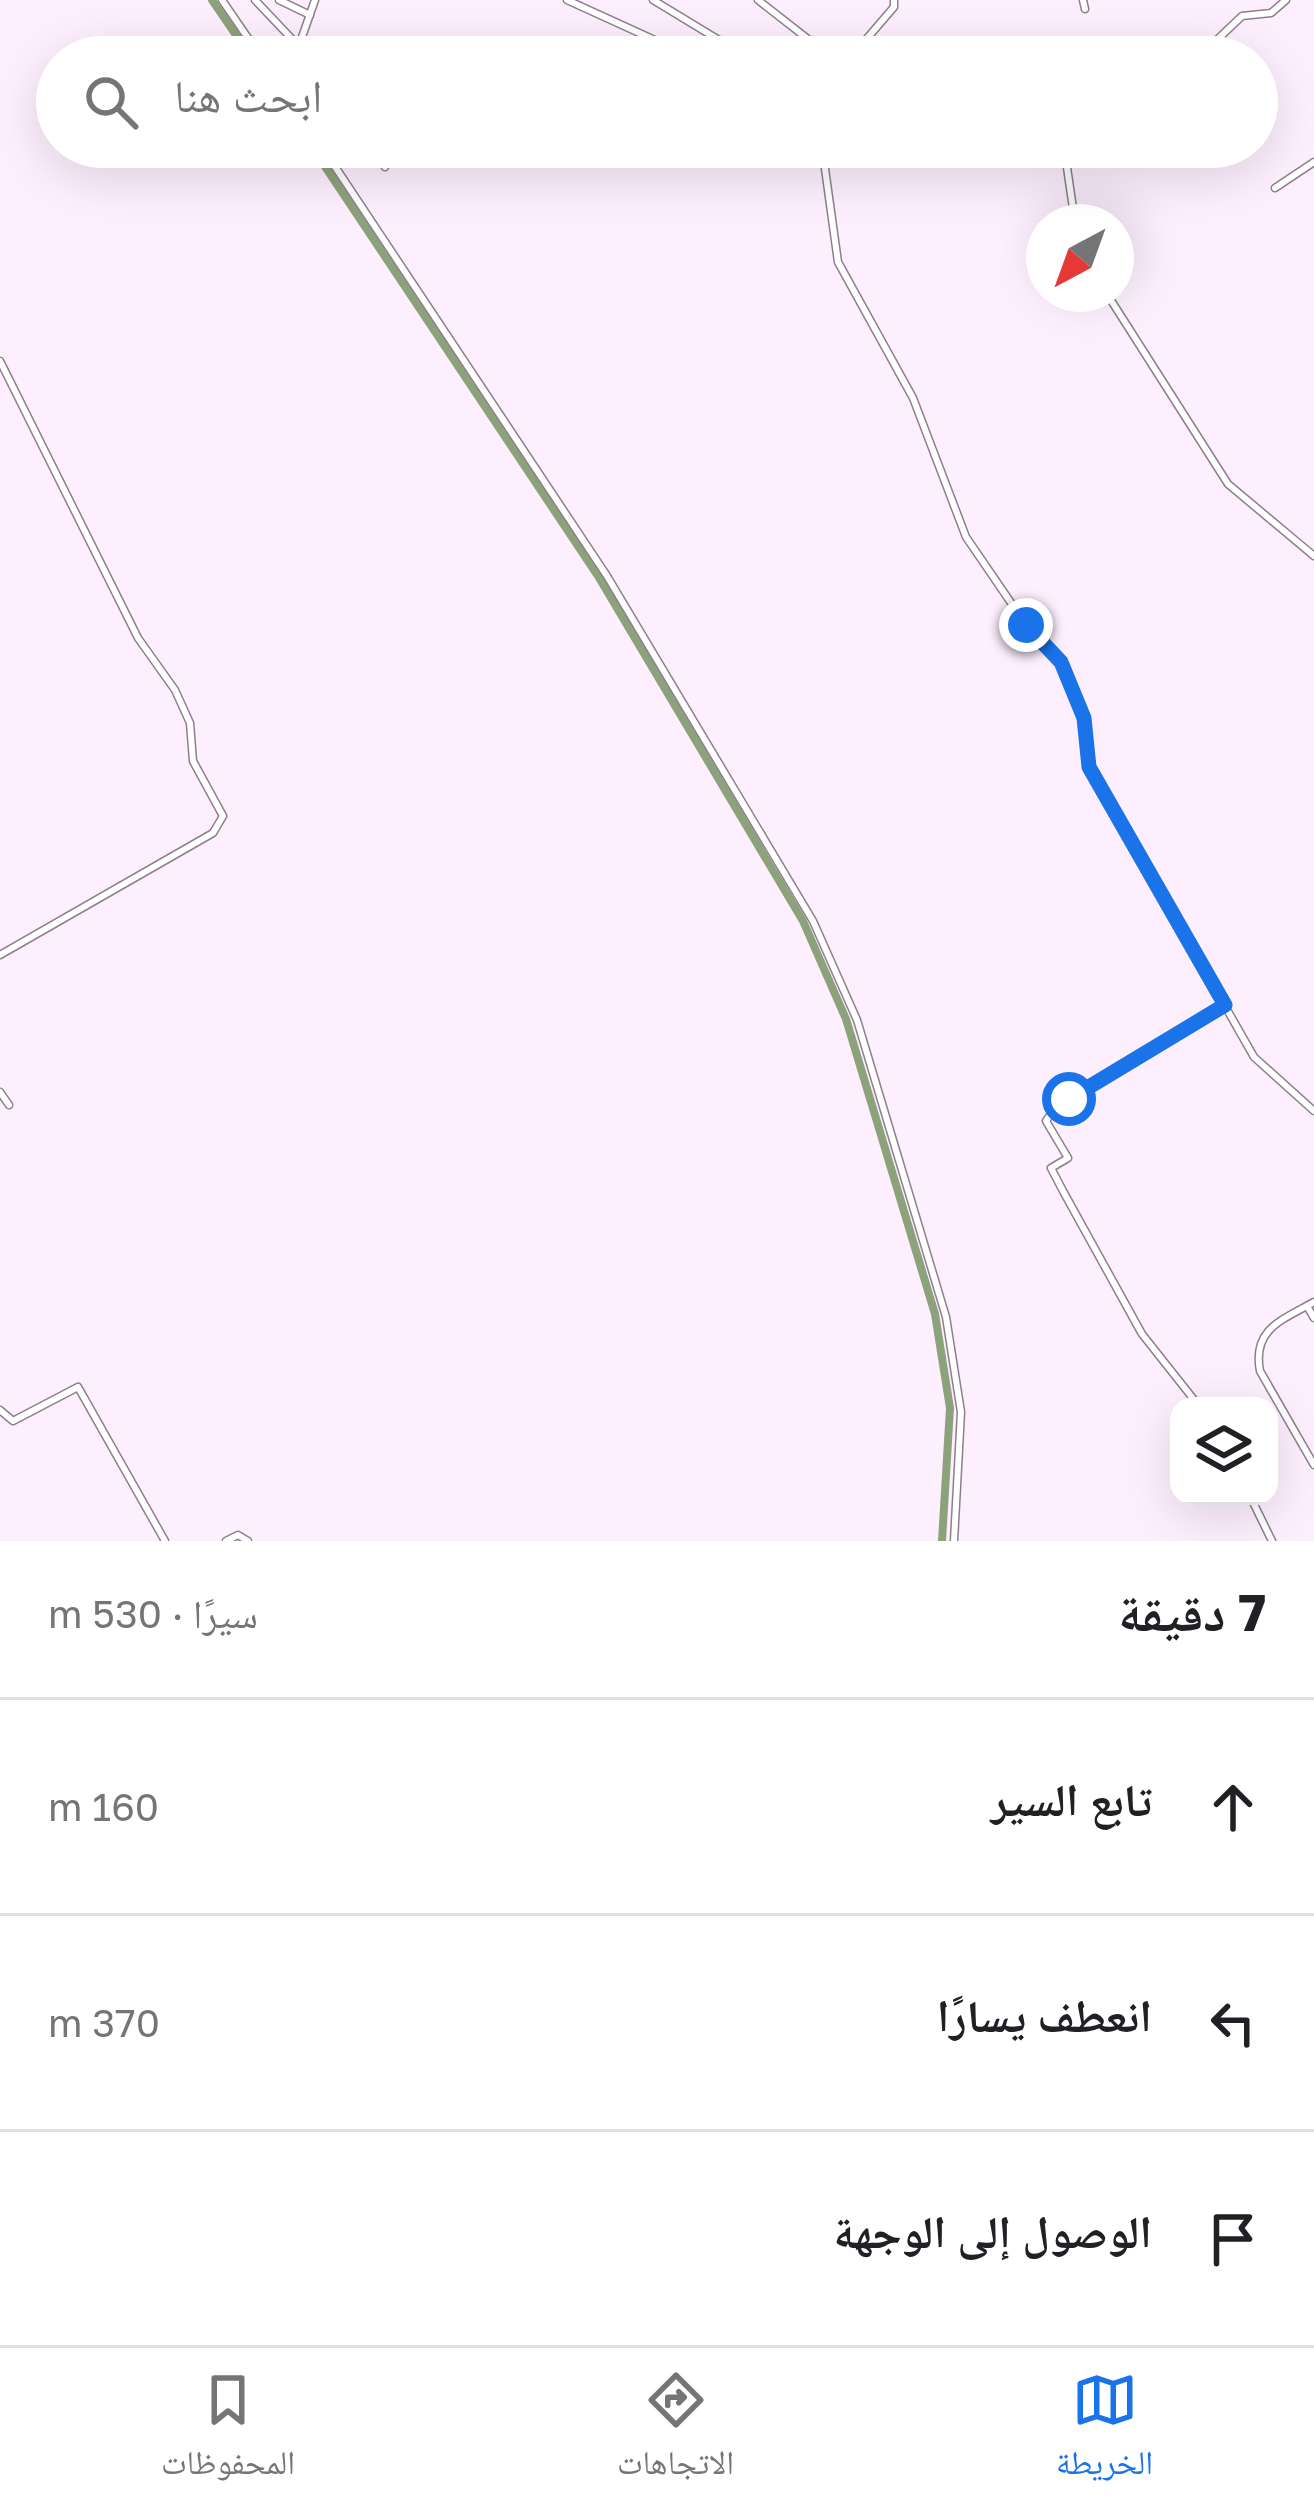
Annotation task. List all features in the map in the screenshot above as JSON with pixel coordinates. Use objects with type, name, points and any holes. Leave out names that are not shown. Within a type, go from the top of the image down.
[{"type":"street","points":[[222,0],[247,36]]},
{"type":"street","points":[[256,0],[288,36]]},
{"type":"street","points":[[279,0],[310,15]]},
{"type":"street","points":[[302,36],[315,0]]},
{"type":"street","points":[[567,0],[646,36]]},
{"type":"street","points":[[653,0],[712,36]]},
{"type":"street","points":[[758,0],[804,36]]},
{"type":"street","points":[[868,36],[894,7],[894,0]]},
{"type":"street","points":[[1221,36],[1242,16],[1271,13],[1286,0]]},
{"type":"street","points":[[1275,188],[1314,162]]},
{"type":"street","points":[[336,168],[608,575],[813,921],[857,1020],[946,1317],[961,1412],[954,1541]]},
{"type":"street","points":[[825,168],[838,262],[913,398],[952,511],[1020,616],[1061,662],[1084,718],[1089,767],[1253,1057],[1314,1111]]},
{"type":"street","points":[[1067,168],[1072,204]]},
{"type":"street","points":[[1118,312],[1228,484],[1314,556]]},
{"type":"street","points":[[0,361],[139,638],[176,689],[190,723],[193,761],[223,816],[213,833],[0,956]]},
{"type":"street","points":[[1192,1397],[1142,1334],[1051,1168],[1068,1157],[1046,1121],[1055,1108],[1225,1005]]},
{"type":"street","points":[[0,1092],[9,1105]]},
{"type":"street","points":[[1314,1318],[1311,1304],[1270,1327],[1257,1354],[1260,1371],[1314,1465]]},
{"type":"street","points":[[0,1410],[13,1421],[78,1387],[165,1541]]},
{"type":"street","points":[[1254,1505],[1272,1541]]},
{"type":"street","points":[[226,1541],[238,1534],[248,1541]]},
{"type":"waterway","points":[[212,0],[237,36]]},
{"type":"waterway","points":[[326,168],[598,576],[803,921],[846,1019],[935,1314],[950,1408],[942,1541]]},
{"type":"route","points":[[1026,625],[1061,662],[1084,718],[1089,767],[1123,818],[1225,1005],[1069,1099]]}]
